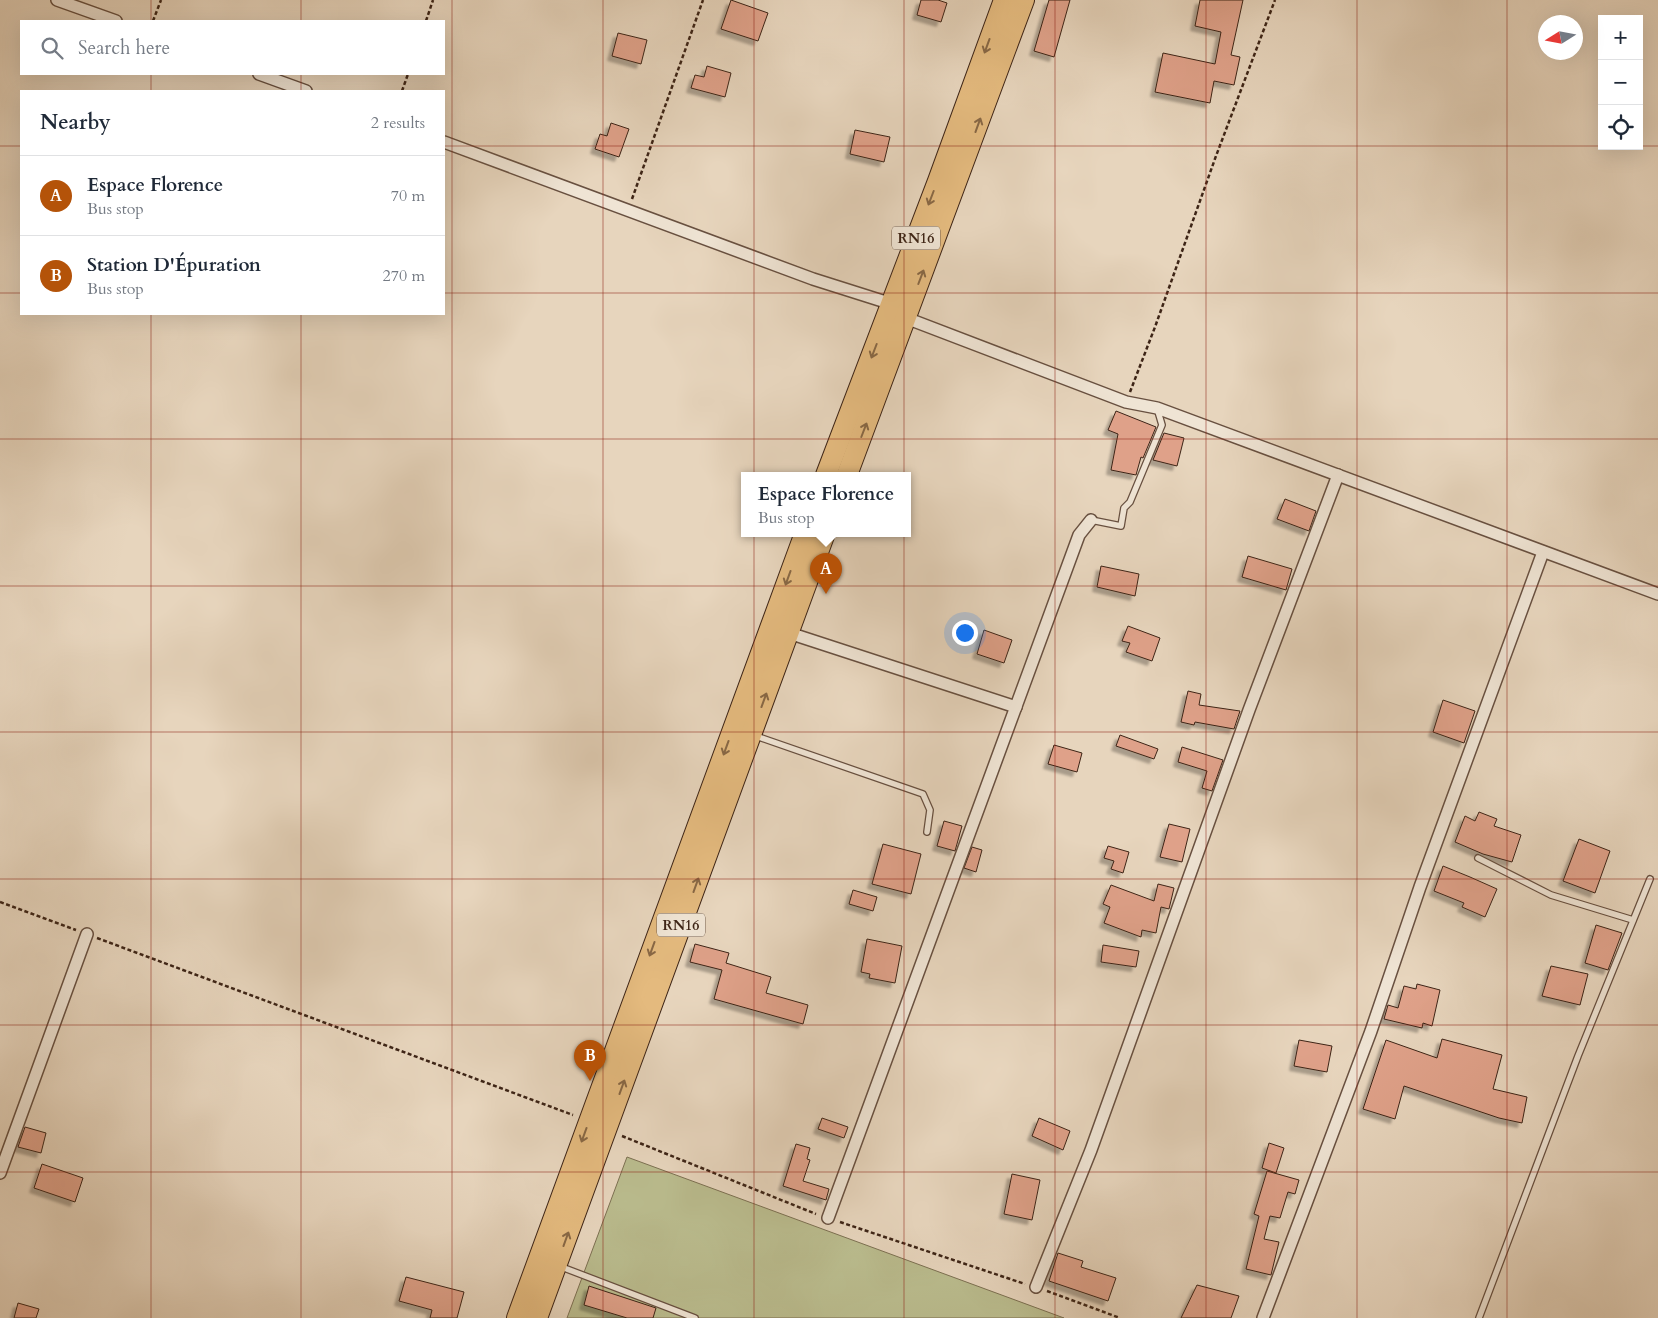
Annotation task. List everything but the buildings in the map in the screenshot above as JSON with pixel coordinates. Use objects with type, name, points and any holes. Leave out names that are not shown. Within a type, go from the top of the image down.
[{"type":"highway","name":"RN16","points":[[848,472],[899,311],[1004,0]]},
{"type":"highway","name":"RN16","points":[[827,472],[899,311],[1024,0]]},
{"type":"highway","name":"RN16","points":[[537,1318],[557,1266],[598,1126],[804,537]]},
{"type":"highway","name":"RN16","points":[[517,1318],[598,1126],[751,734],[824,537]]},
{"type":"street","points":[[57,0],[113,20]]},
{"type":"street","points":[[262,75],[303,90]]},
{"type":"street","points":[[445,142],[899,311],[1126,402],[1157,408],[1658,594]]},
{"type":"street","points":[[1036,1287],[1091,1150],[1249,710],[1338,475]]},
{"type":"street","points":[[828,1218],[1079,535],[1091,520]]},
{"type":"street","points":[[1263,1318],[1371,1031],[1420,887],[1543,552]]},
{"type":"street","points":[[789,633],[1016,707]]},
{"type":"street","points":[[0,1173],[86,934]]},
{"type":"lane","points":[[1091,520],[1121,526],[1124,508],[1130,502],[1162,425],[1157,408]]},
{"type":"lane","points":[[751,734],[923,794],[930,810],[927,832]]},
{"type":"lane","points":[[1478,858],[1551,895],[1633,920]]},
{"type":"lane","points":[[1479,1318],[1578,1056],[1650,879]]},
{"type":"lane","points":[[557,1266],[695,1318]]},
{"type":"path","points":[[153,20],[160,0]]},
{"type":"path","points":[[426,20],[433,0]]},
{"type":"path","points":[[627,210],[703,0]]},
{"type":"path","points":[[1126,402],[1275,0]]},
{"type":"path","points":[[402,90],[408,75]]},
{"type":"path","points":[[0,902],[598,1126],[828,1218],[1036,1287],[1120,1318]]},
{"type":"green space","points":[[627,1157],[1064,1318],[567,1318]]},
{"type":"place","name":"Espace Florence","points":[[826,594]]},
{"type":"place","name":"Station D'Épuration","points":[[590,1081]]}]
